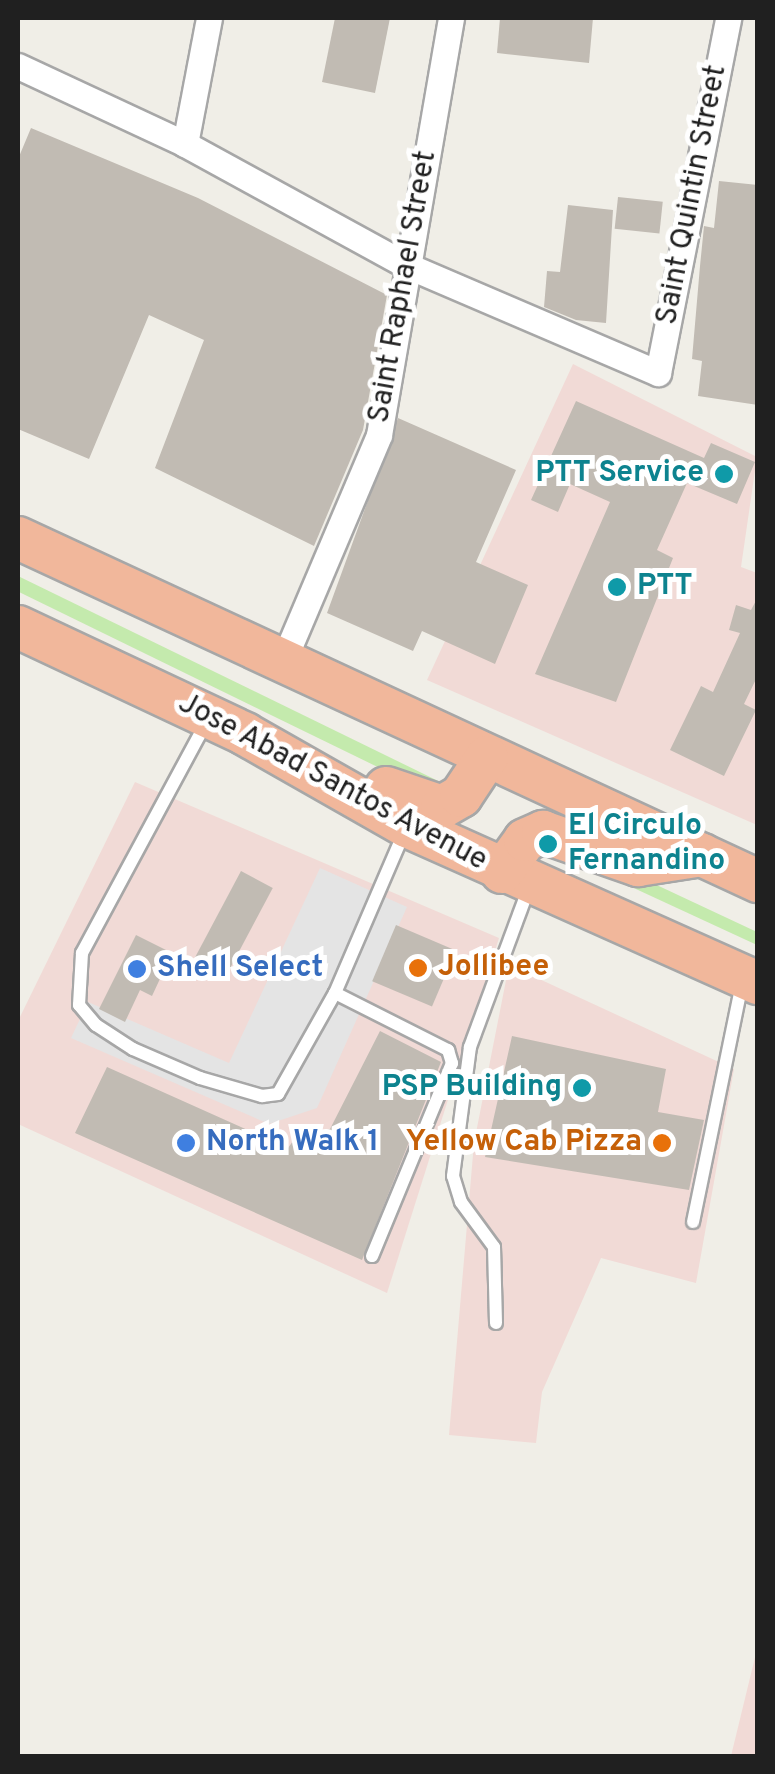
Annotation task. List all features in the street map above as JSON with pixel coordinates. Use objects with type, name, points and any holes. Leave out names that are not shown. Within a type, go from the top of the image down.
[{"type":"highway","points":[[18,538],[758,881]]},
{"type":"highway","name":"Jose Abad Santos Avenue","points":[[18,626],[209,716],[350,799],[751,980]]},
{"type":"highway","points":[[350,799],[368,782],[442,807],[461,796],[487,757]]},
{"type":"highway","points":[[516,877],[524,840],[543,832],[638,865],[702,855]]},
{"type":"street","points":[[185,144],[210,18]]},
{"type":"street","name":"Saint Raphael Street","points":[[284,660],[379,436],[451,18]]},
{"type":"street","name":"Saint Quintin Street","points":[[408,266],[658,373],[728,18]]},
{"type":"street","points":[[18,66],[185,144],[408,266]]},
{"type":"lane","points":[[209,716],[82,954],[80,1005],[96,1025],[133,1049],[200,1078],[270,1097],[284,1086],[335,993],[407,826]]},
{"type":"lane","points":[[496,1324],[494,1247],[460,1202],[453,1176],[470,1047],[516,877]]},
{"type":"lane","points":[[692,1222],[751,980]]},
{"type":"lane","points":[[335,993],[448,1050],[452,1063],[372,1256]]},
{"type":"shaded area","name":"PTT","points":[[573,364],[757,457],[741,567],[757,573],[757,825],[427,680]]},
{"type":"shaded area","name":"North Walk 1","points":[[135,782],[499,938],[387,1293],[18,1124],[18,1021]]},
{"type":"shaded area","points":[[320,868],[407,907],[317,1108],[269,1124],[71,1038],[88,1002],[229,1063]]},
{"type":"shaded area","points":[[509,965],[734,1069],[696,1283],[601,1258],[542,1392],[536,1443],[449,1435],[474,1143]]},
{"type":"shaded area","points":[[757,1649],[757,1756],[731,1756]]},
{"type":"green space","points":[[18,576],[441,782],[435,795],[18,592]]},
{"type":"green space","points":[[558,853],[646,880],[757,932],[757,945]]},
{"type":"building","points":[[335,18],[390,18],[375,93],[322,82]]},
{"type":"building","points":[[500,18],[593,18],[589,63],[497,53]]},
{"type":"building","points":[[31,128],[198,198],[387,295],[363,430],[314,546],[155,468],[204,340],[149,315],[89,459],[18,429],[18,159]]},
{"type":"building","points":[[719,181],[758,185],[758,405],[698,396],[702,361],[692,359],[700,266],[704,226],[714,228]]},
{"type":"building","points":[[618,197],[663,202],[659,234],[615,229]]},
{"type":"building","points":[[568,205],[613,210],[606,323],[576,320],[544,307],[547,271],[560,272]]},
{"type":"building","points":[[576,401],[704,458],[711,443],[755,462],[737,504],[687,483],[657,550],[673,558],[616,702],[535,674],[610,502],[570,484],[558,512],[531,500]]},
{"type":"building","points":[[398,418],[516,470],[476,562],[528,585],[495,664],[422,631],[413,651],[327,613]]},
{"type":"building","name":"PTT","points":[[758,597],[758,675],[744,704],[756,710],[724,776],[670,750],[701,686],[713,692],[740,633],[729,630],[736,605],[751,610]]},
{"type":"building","points":[[241,871],[273,888],[225,978],[193,961]]},
{"type":"building","name":"Jollibee","points":[[396,925],[456,950],[432,1007],[372,981]]},
{"type":"building","points":[[136,935],[172,953],[152,996],[140,990],[125,1022],[99,1009]]},
{"type":"building","name":"North Walk 1","points":[[380,1031],[441,1062],[362,1260],[75,1133],[107,1067],[288,1148],[296,1137],[330,1129]]},
{"type":"building","points":[[512,1036],[666,1069],[658,1112],[704,1120],[689,1190],[485,1157]]},
{"type":"place","name":"PTT Service","points":[[724,474]]},
{"type":"place","name":"PTT","points":[[617,587]]},
{"type":"place","name":"El Circulo Fernandino","points":[[548,844]]},
{"type":"place","name":"Jollibee","points":[[418,968]]},
{"type":"place","name":"Shell Select","points":[[137,969]]},
{"type":"place","name":"PSP Building","points":[[582,1088]]},
{"type":"place","name":"North Walk 1","points":[[186,1143]]},
{"type":"place","name":"Yellow Cab Pizza","points":[[662,1143]]}]
